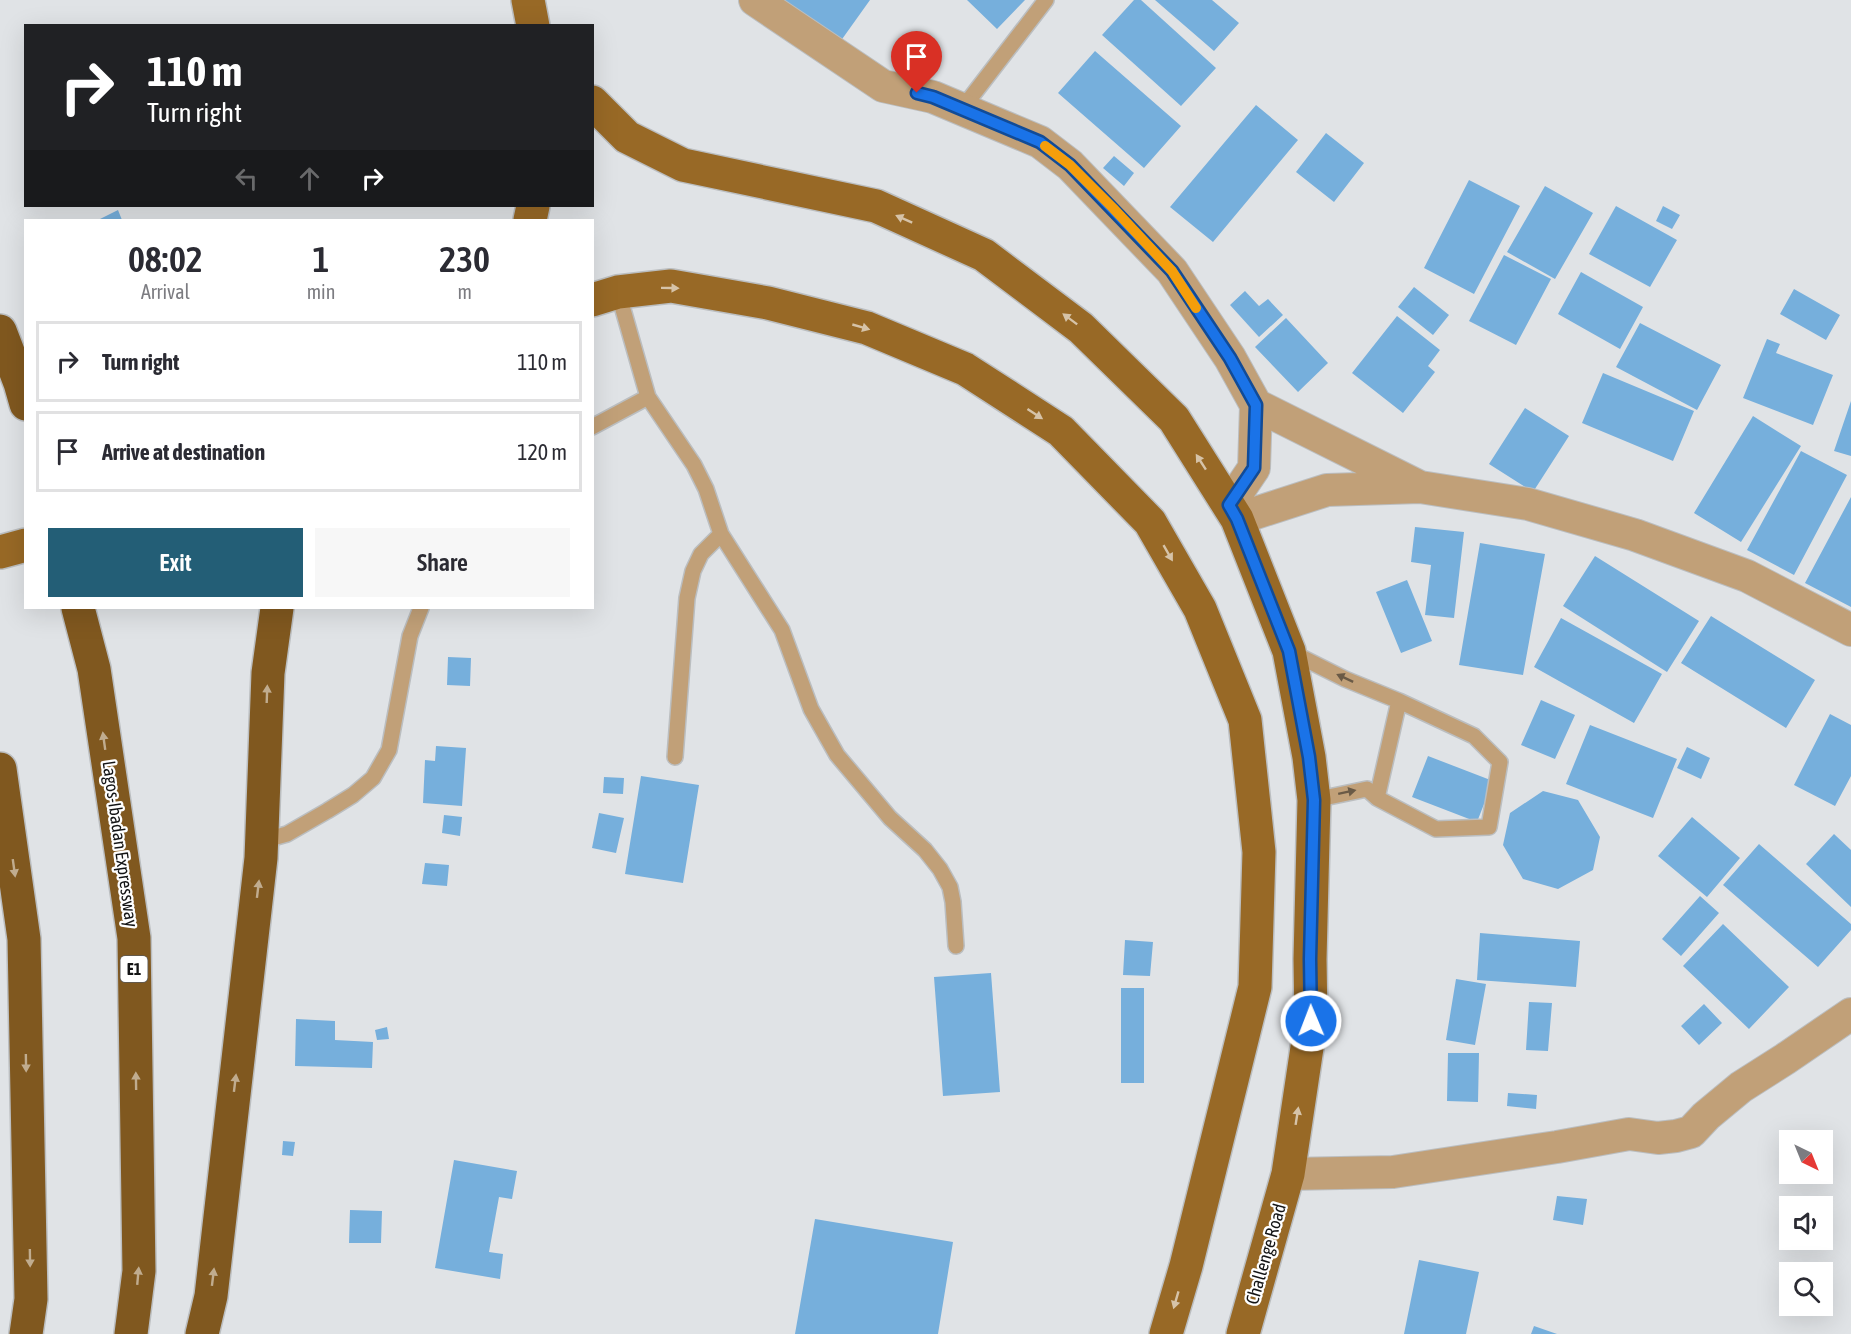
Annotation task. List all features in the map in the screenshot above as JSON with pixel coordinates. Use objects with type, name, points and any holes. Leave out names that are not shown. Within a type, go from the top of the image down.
[{"type":"highway","points":[[0,331],[24,397]]},
{"type":"highway","name":"Lagos-Ibadan Expressway","points":[[78,609],[94,669],[134,939],[139,1271],[131,1334]]},
{"type":"highway","points":[[202,1334],[211,1296],[261,858],[267,673],[278,609]]},
{"type":"highway","points":[[0,769],[24,939],[30,1299],[26,1334]]},
{"type":"main road","points":[[528,0],[533,24]]},
{"type":"main road","name":"Challenge Road","points":[[594,104],[627,137],[683,165],[876,207],[984,255],[1081,328],[1174,419],[1233,512],[1289,651],[1309,757],[1314,800],[1310,959],[1311,1021],[1288,1174],[1243,1334]]},
{"type":"main road","points":[[605,296],[671,286],[768,303],[867,328],[965,369],[1061,431],[1150,522],[1200,609],[1245,720],[1259,852],[1255,987],[1186,1266],[1166,1334]]},
{"type":"main road","points":[[0,552],[24,546]]},
{"type":"street","points":[[755,0],[883,86],[933,97],[1040,142],[1070,165],[1098,192],[1172,271],[1230,358],[1256,405],[1254,468],[1233,512]]},
{"type":"street","points":[[1256,405],[1420,487]]},
{"type":"street","points":[[1233,512],[1327,490],[1420,487],[1528,504],[1635,535],[1746,576],[1851,630]]},
{"type":"street","points":[[1288,1174],[1393,1172],[1629,1134],[1658,1138],[1691,1132],[1706,1116],[1741,1087],[1851,1014]]},
{"type":"lane","points":[[962,109],[1046,0]]},
{"type":"lane","points":[[605,296],[648,397],[694,465],[706,489],[721,534],[782,630],[811,709],[837,755],[890,818],[925,850],[950,887],[956,946]]},
{"type":"lane","points":[[594,426],[648,397]]},
{"type":"lane","points":[[675,758],[687,598],[693,571],[701,554],[721,534]]},
{"type":"lane","points":[[262,841],[287,834],[353,795],[373,778],[389,750],[410,636],[422,609]]},
{"type":"lane","points":[[1289,651],[1345,679],[1400,701],[1474,736],[1500,762],[1489,827],[1436,829],[1377,798],[1367,789],[1314,800]]},
{"type":"lane","points":[[1377,798],[1400,701]]},
{"type":"building","points":[[780,0],[870,0],[840,42]]},
{"type":"building","points":[[967,0],[1025,0],[997,29]]},
{"type":"building","points":[[1134,0],[1141,0],[1216,68],[1181,106],[1102,35]]},
{"type":"building","points":[[1155,0],[1212,0],[1239,23],[1214,51]]},
{"type":"building","points":[[1095,51],[1181,126],[1144,168],[1058,93]]},
{"type":"building","points":[[1256,105],[1298,140],[1213,242],[1170,207]]},
{"type":"building","points":[[1326,133],[1364,163],[1334,202],[1296,172]]},
{"type":"building","points":[[1114,156],[1134,173],[1124,186],[1103,168]]},
{"type":"building","points":[[1469,180],[1520,206],[1474,294],[1424,268]]},
{"type":"building","points":[[1545,186],[1593,213],[1555,279],[1507,252]]},
{"type":"building","points":[[1616,206],[1677,240],[1650,287],[1589,254]]},
{"type":"building","points":[[1663,206],[1680,215],[1672,229],[1656,221]]},
{"type":"building","points":[[118,210],[122,219],[100,219]]},
{"type":"building","points":[[1504,255],[1551,279],[1516,345],[1469,321]]},
{"type":"building","points":[[1581,272],[1643,307],[1620,349],[1558,314]]},
{"type":"building","points":[[1414,287],[1449,315],[1433,335],[1398,307]]},
{"type":"building","points":[[1794,289],[1840,315],[1826,340],[1780,314]]},
{"type":"building","points":[[1245,291],[1259,306],[1268,299],[1283,315],[1259,337],[1230,305]]},
{"type":"building","points":[[1397,316],[1440,350],[1428,366],[1435,372],[1403,413],[1352,373]]},
{"type":"building","points":[[1286,318],[1328,363],[1298,392],[1255,347]]},
{"type":"building","points":[[1640,323],[1721,365],[1697,410],[1616,367]]},
{"type":"building","points":[[1767,339],[1780,344],[1776,353],[1833,375],[1813,425],[1743,398]]},
{"type":"building","points":[[1603,373],[1694,411],[1673,461],[1582,423]]},
{"type":"building","points":[[1851,401],[1851,456],[1834,451]]},
{"type":"building","points":[[1525,408],[1569,436],[1533,492],[1489,464]]},
{"type":"building","points":[[1753,416],[1801,446],[1741,542],[1694,513]]},
{"type":"building","points":[[1801,451],[1847,475],[1794,575],[1747,550]]},
{"type":"building","points":[[1851,497],[1851,607],[1805,583]]},
{"type":"building","points":[[1415,527],[1464,532],[1454,618],[1425,615],[1431,565],[1411,562]]},
{"type":"building","points":[[1480,543],[1545,554],[1523,675],[1459,665]]},
{"type":"building","points":[[1595,556],[1699,621],[1667,672],[1563,606]]},
{"type":"building","points":[[1407,580],[1432,641],[1401,653],[1376,592]]},
{"type":"building","points":[[1711,616],[1815,680],[1786,728],[1681,663]]},
{"type":"building","points":[[1561,618],[1662,674],[1634,723],[1534,667]]},
{"type":"building","points":[[448,657],[471,658],[470,686],[447,685]]},
{"type":"building","points":[[1541,700],[1575,715],[1555,759],[1521,745]]},
{"type":"building","points":[[1830,714],[1851,725],[1851,776],[1835,806],[1794,785]]},
{"type":"building","points":[[1590,725],[1677,759],[1653,818],[1566,784]]},
{"type":"building","points":[[436,746],[466,748],[462,806],[423,803],[425,760],[435,761]]},
{"type":"building","points":[[1687,747],[1710,758],[1701,779],[1677,768]]},
{"type":"building","points":[[1428,756],[1493,781],[1477,822],[1412,797]]},
{"type":"building","points":[[641,776],[699,785],[683,883],[625,874]]},
{"type":"building","points":[[604,777],[624,778],[623,794],[603,793]]},
{"type":"building","points":[[1543,791],[1578,800],[1600,837],[1593,870],[1558,889],[1523,879],[1503,845],[1510,813]]},
{"type":"building","points":[[599,813],[624,818],[616,853],[592,848]]},
{"type":"building","points":[[444,815],[462,817],[460,836],[442,833]]},
{"type":"building","points":[[1692,817],[1740,858],[1707,897],[1658,856]]},
{"type":"building","points":[[1834,834],[1851,850],[1851,907],[1806,864]]},
{"type":"building","points":[[1759,844],[1851,924],[1851,930],[1818,967],[1723,885]]},
{"type":"building","points":[[425,863],[449,865],[447,886],[422,884]]},
{"type":"building","points":[[1700,896],[1719,913],[1681,956],[1662,939]]},
{"type":"building","points":[[1723,924],[1789,987],[1749,1029],[1683,966]]},
{"type":"building","points":[[1480,933],[1580,941],[1576,987],[1477,980]]},
{"type":"building","points":[[1125,940],[1153,942],[1150,976],[1123,975]]},
{"type":"building","points":[[991,973],[1000,1092],[943,1096],[934,977]]},
{"type":"building","points":[[1456,979],[1486,984],[1475,1045],[1446,1040]]},
{"type":"building","points":[[1121,988],[1144,988],[1144,1083],[1121,1083]]},
{"type":"building","points":[[1529,1002],[1552,1003],[1548,1051],[1526,1050]]},
{"type":"building","points":[[1704,1004],[1722,1023],[1699,1045],[1681,1026]]},
{"type":"building","points":[[296,1019],[335,1021],[335,1040],[373,1042],[372,1068],[295,1066]]},
{"type":"building","points":[[387,1027],[389,1039],[377,1040],[375,1030]]},
{"type":"building","points":[[1448,1053],[1479,1053],[1478,1102],[1447,1101]]},
{"type":"building","points":[[1508,1093],[1537,1095],[1536,1109],[1507,1106]]},
{"type":"building","points":[[283,1141],[295,1142],[293,1156],[282,1155]]},
{"type":"building","points":[[454,1160],[517,1171],[512,1199],[499,1197],[489,1252],[503,1254],[500,1279],[435,1268]]},
{"type":"building","points":[[1557,1196],[1587,1199],[1583,1225],[1553,1220]]},
{"type":"building","points":[[350,1210],[382,1211],[381,1243],[349,1243]]},
{"type":"building","points":[[815,1219],[953,1242],[938,1334],[795,1334]]},
{"type":"building","points":[[1419,1260],[1479,1272],[1466,1334],[1404,1334]]},
{"type":"building","points":[[1534,1326],[1557,1334],[1531,1334]]},
{"type":"slow traffic","points":[[1045,146],[1070,165],[1098,192],[1172,271],[1196,308]]},
{"type":"route","points":[[917,93],[933,97],[1040,142],[1070,165],[1172,271],[1230,358],[1256,405],[1254,468],[1229,505],[1237,519],[1289,651],[1309,757],[1314,800],[1310,959],[1311,1021]]}]
